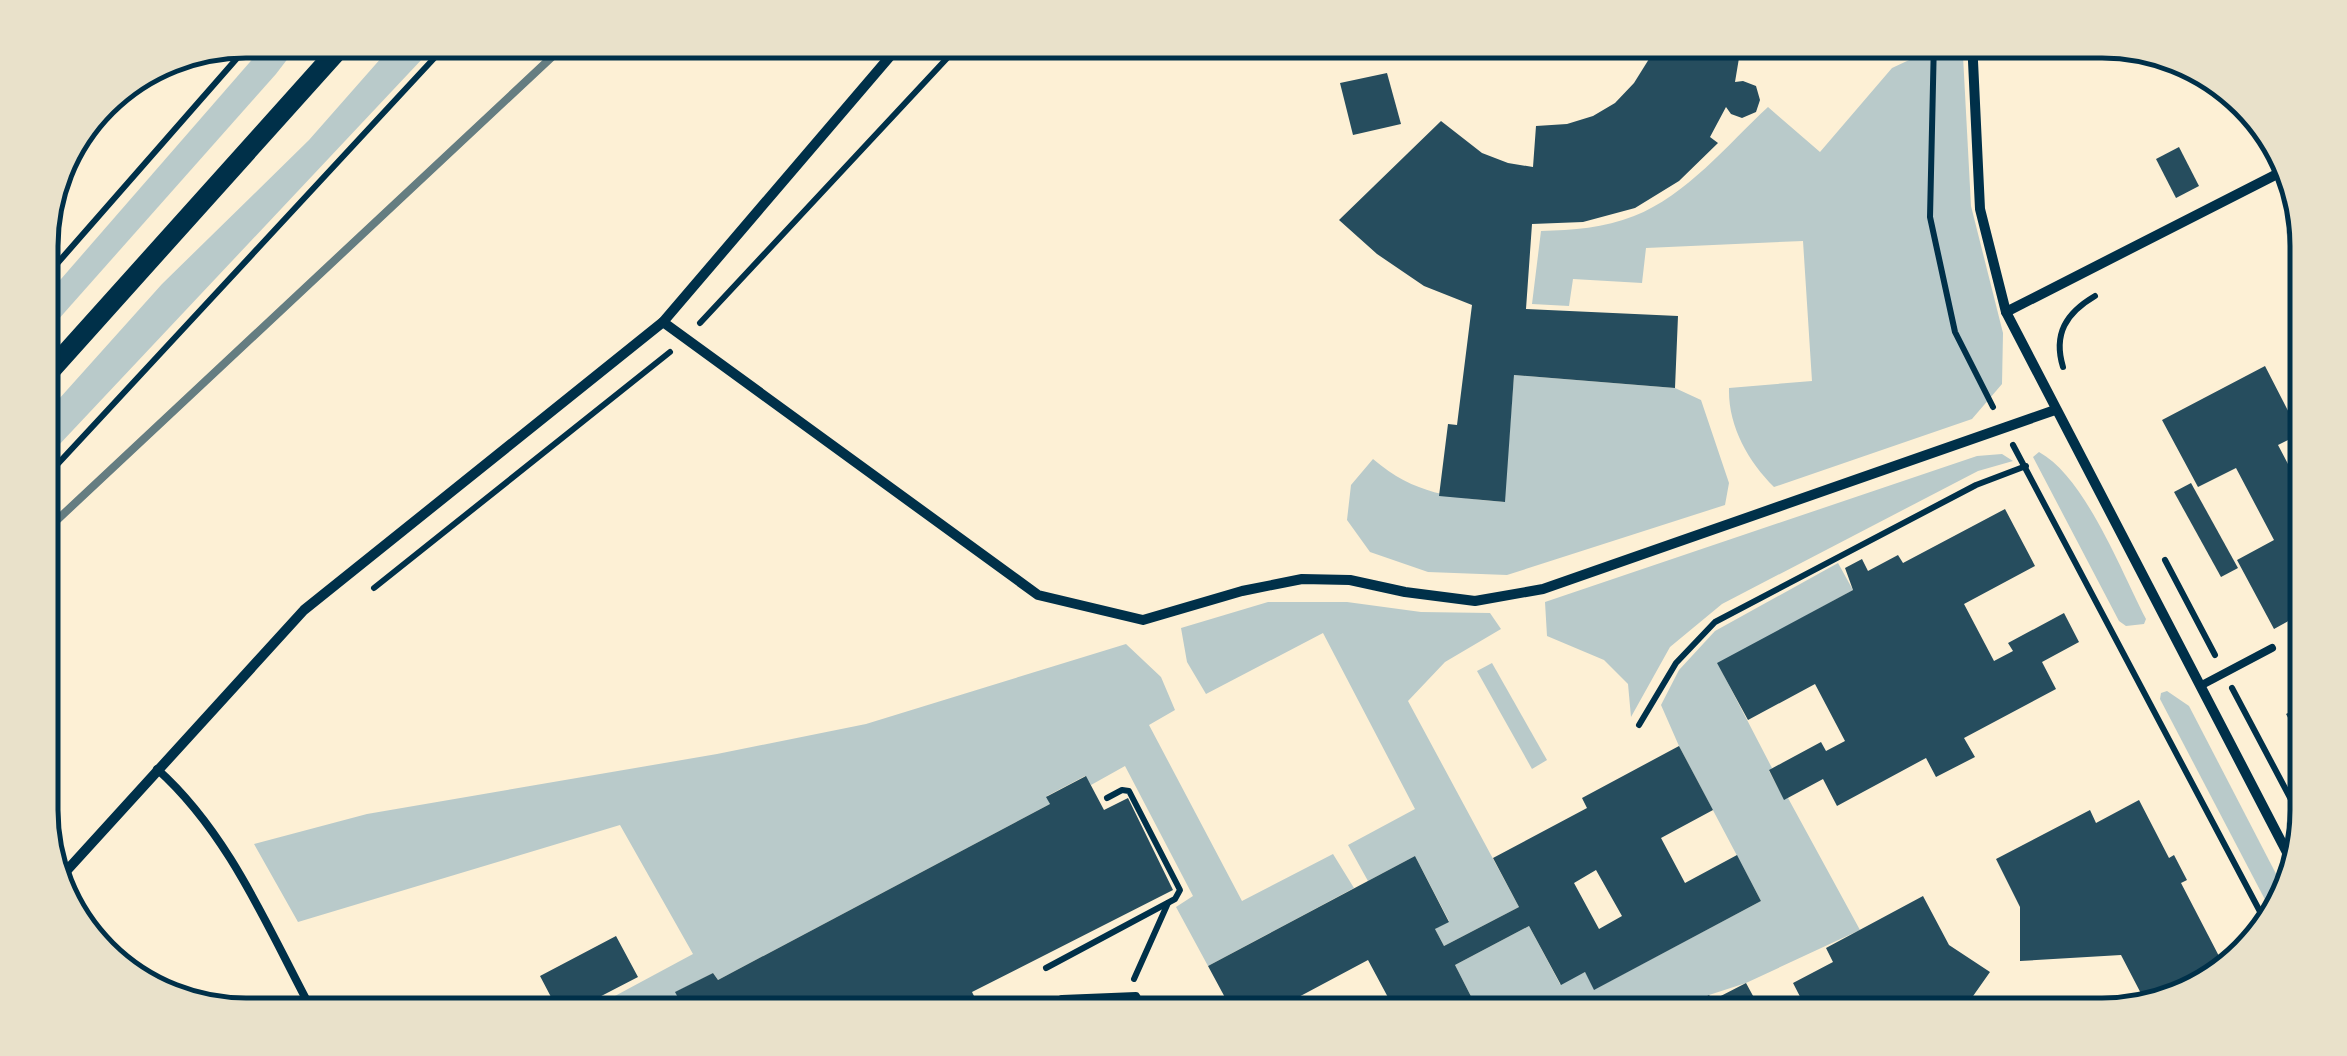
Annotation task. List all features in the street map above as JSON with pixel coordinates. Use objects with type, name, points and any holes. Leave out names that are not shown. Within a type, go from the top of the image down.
[{"type":"main road","points":[[58,362],[331,58]]},
{"type":"street","points":[[67,869],[304,610],[663,322],[889,58]]},
{"type":"street","points":[[1973,58],[1980,209],[2006,312],[2286,848]]},
{"type":"street","points":[[2006,312],[2275,175]]},
{"type":"street","points":[[663,322],[1038,595],[1143,620],[1302,579],[1350,580],[1405,592],[1475,600],[1543,590],[2055,410]]},
{"type":"lane","points":[[2200,686],[2272,648]]},
{"type":"lane","points":[[158,769],[199,811],[220,842],[305,998]]},
{"type":"lane","points":[[1083,998],[1137,998]]},
{"type":"path","points":[[58,262],[237,58]]},
{"type":"path","points":[[58,464],[434,58]]},
{"type":"path","points":[[1934,58],[1930,216],[1955,332],[2260,910]]},
{"type":"path","points":[[2072,384],[2059,353],[2064,320],[2106,290]]},
{"type":"path","points":[[1639,726],[1676,664],[1716,622],[1960,493],[2026,466]]},
{"type":"path","points":[[2162,554],[2290,798]]},
{"type":"path","points":[[1046,968],[1168,902],[1180,890],[1130,791],[1122,790],[1107,798]]},
{"type":"path","points":[[1126,996],[1168,902]]},
{"type":"shaded area","points":[[253,58],[288,58],[58,320],[58,282]]},
{"type":"shaded area","points":[[381,58],[423,58],[58,446],[58,400],[162,284],[309,140]]},
{"type":"shaded area","points":[[1913,58],[1963,58],[1971,206],[2003,333],[2002,384],[1972,419],[1774,487],[1741,442],[1732,416],[1729,388],[1812,381],[1803,241],[1646,248],[1642,283],[1573,279],[1569,306],[1532,304],[1541,231],[1600,226],[1653,207],[1705,168],[1768,107],[1820,152],[1892,68]]},
{"type":"shaded area","points":[[1514,375],[1675,388],[1701,400],[1729,483],[1725,505],[1507,575],[1428,572],[1370,552],[1347,520],[1351,485],[1373,459],[1404,480],[1434,492],[1504,502]]},
{"type":"shaded area","points":[[2039,452],[2056,464],[2086,503],[2146,619],[2144,624],[2126,626],[2119,621],[2033,457]]},
{"type":"shaded area","points":[[2002,454],[2013,461],[1978,471],[1722,604],[1670,647],[1631,717],[1628,684],[1604,660],[1547,636],[1545,602],[1977,456]]},
{"type":"shaded area","points":[[1838,563],[1853,590],[1718,664],[1772,768],[1769,771],[1784,799],[1788,798],[1860,930],[1746,983],[1703,998],[1472,998],[1455,965],[1529,926],[1560,984],[1585,972],[1595,989],[1761,901],[1661,705],[1679,670],[1715,631]]},
{"type":"shaded area","points":[[1268,602],[1347,602],[1421,612],[1490,613],[1501,629],[1445,662],[1408,701],[1519,907],[1444,946],[1435,929],[1449,921],[1415,856],[1368,881],[1348,845],[1415,809],[1323,633],[1206,694],[1187,662],[1181,628]]},
{"type":"shaded area","points":[[1126,644],[1161,677],[1175,710],[1149,725],[1242,901],[1333,854],[1354,888],[1208,966],[1176,907],[1193,896],[1125,766],[1091,785],[1085,776],[1047,796],[1050,804],[718,980],[713,973],[676,992],[679,998],[611,998],[693,954],[620,825],[298,922],[254,844],[367,814],[717,754],[866,724]]},
{"type":"shaded area","points":[[1492,663],[1547,760],[1532,769],[1477,671]]},
{"type":"shaded area","points":[[2167,691],[2189,706],[2277,877],[2266,901],[2160,699],[2161,693]]},
{"type":"building","points":[[1739,58],[1735,82],[1756,86],[1760,100],[1756,112],[1742,118],[1726,107],[1710,137],[1718,143],[1679,181],[1635,208],[1583,222],[1532,224],[1526,309],[1678,316],[1675,388],[1514,375],[1505,502],[1439,496],[1448,424],[1457,425],[1472,305],[1424,286],[1377,254],[1339,220],[1441,121],[1482,153],[1533,167],[1536,126],[1567,124],[1593,116],[1615,103],[1649,59]]},
{"type":"building","points":[[1387,73],[1401,124],[1353,135],[1340,83]]},
{"type":"building","points":[[2179,147],[2199,186],[2176,198],[2156,159]]},
{"type":"building","points":[[2265,366],[2290,415],[2290,439],[2278,445],[2290,468],[2290,620],[2274,629],[2237,560],[2274,540],[2236,468],[2198,487],[2162,420]]},
{"type":"building","points":[[2191,483],[2238,568],[2221,577],[2174,492]]},
{"type":"building","points":[[2005,509],[2035,566],[1964,604],[1994,661],[2013,651],[2008,643],[2064,613],[2079,642],[2042,662],[2056,689],[1964,738],[1975,757],[1936,777],[1926,758],[1837,806],[1823,779],[1784,800],[1769,770],[1821,742],[1826,751],[1845,741],[1815,684],[1748,720],[1717,663],[1853,590],[1845,568],[1862,559],[1868,571],[1898,555],[1903,563]]},
{"type":"building","points":[[1679,746],[1713,810],[1661,838],[1685,883],[1737,855],[1761,901],[1594,990],[1585,972],[1561,985],[1529,926],[1455,965],[1472,998],[1388,998],[1368,960],[1297,998],[1225,998],[1208,966],[1415,856],[1449,922],[1435,929],[1444,946],[1519,907],[1493,858],[1587,808],[1582,798]],"holes":[[[1596,870],[1622,916],[1599,929],[1574,883]]]},
{"type":"building","points":[[1086,776],[1104,810],[1128,798],[1173,890],[972,992],[975,998],[678,998],[675,992],[713,973],[718,980],[1050,804],[1046,797]]},
{"type":"building","points":[[2139,800],[2169,858],[2174,855],[2187,880],[2181,883],[2219,957],[2185,979],[2141,994],[2121,955],[2020,961],[2020,907],[1996,859],[2090,810],[2096,823]]},
{"type":"building","points":[[1923,896],[1949,945],[1990,972],[1972,998],[1801,998],[1793,983],[1833,962],[1826,948]]},
{"type":"building","points":[[616,936],[638,977],[597,998],[552,998],[540,976]]},
{"type":"building","points":[[1746,983],[1754,998],[1717,998]]},
{"type":"railway","points":[[58,519],[551,58]]}]
